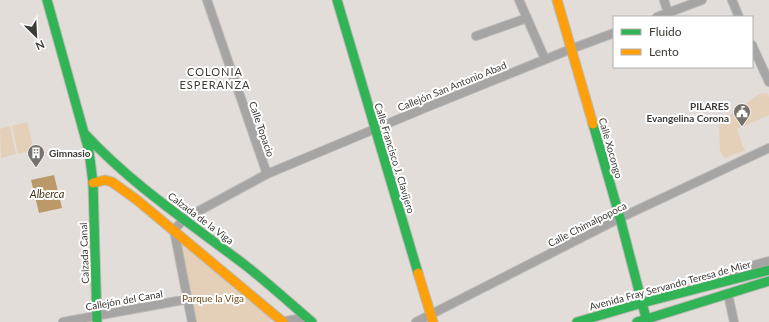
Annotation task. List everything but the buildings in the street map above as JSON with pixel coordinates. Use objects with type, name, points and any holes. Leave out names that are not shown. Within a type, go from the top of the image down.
[{"type":"street","name":"Calzada de la Viga","points":[[47,0],[85,134],[93,183],[105,180],[112,182],[137,200],[282,322],[309,319]]},
{"type":"street","name":"Calle Topacio","points":[[207,0],[267,174]]},
{"type":"street","name":"Calle Francisco J. Clavijero","points":[[337,0],[432,318]]},
{"type":"street","points":[[519,0],[545,59]]},
{"type":"street","name":"Calle Xocongo","points":[[557,0],[620,218],[642,303],[644,321]]},
{"type":"street","points":[[664,0],[668,13]]},
{"type":"street","points":[[660,16],[702,0]]},
{"type":"street","points":[[732,0],[740,16]]},
{"type":"street","points":[[476,36],[527,18]]},
{"type":"street","name":"Callejón San Antonio Abad","points":[[174,230],[184,219],[267,174],[545,59],[613,33]]},
{"type":"street","points":[[753,47],[769,82]]},
{"type":"street","name":"Calzada de la Viga","points":[[85,134],[105,156],[145,190],[246,266],[309,319]]},
{"type":"street","name":"Calle Chimalpopoca","points":[[416,322],[432,318],[620,218],[769,148]]},
{"type":"street","name":"Calzada Canal","points":[[93,183],[97,319]]},
{"type":"street","points":[[174,230],[192,322]]},
{"type":"street","points":[[723,282],[736,273],[769,260]]},
{"type":"street","name":"Avenida Fray Servando Teresa de Mier","points":[[577,322],[642,303],[769,270]]},
{"type":"street","points":[[644,321],[769,281]]},
{"type":"street","points":[[728,294],[734,322]]},
{"type":"street","name":"Callejón del Canal","points":[[63,322],[97,319],[188,299]]},
{"type":"green space","points":[[761,93],[767,93],[769,97],[769,115],[737,129],[743,147],[746,150],[725,158],[720,152],[719,122]]},
{"type":"green space","points":[[27,122],[34,150],[18,154],[12,126]]},
{"type":"green space","points":[[10,126],[16,154],[1,158],[0,129]]},
{"type":"green space","name":"Parque la Viga","points":[[180,238],[274,320],[267,322],[194,322],[177,240]]},
{"type":"water","name":"Alberca","points":[[54,175],[62,208],[39,213],[31,180]]},
{"type":"traffic: fast","points":[[47,0],[89,151],[93,183],[97,322]]},
{"type":"traffic: fast","points":[[337,0],[418,273]]},
{"type":"traffic: fast","points":[[593,124],[620,218],[647,322]]},
{"type":"traffic: fast","points":[[85,134],[103,153],[142,187],[245,265],[312,322]]},
{"type":"traffic: fast","points":[[577,322],[642,303],[769,270]]},
{"type":"traffic: fast","points":[[637,322],[769,281]]},
{"type":"traffic: slow","points":[[557,0],[593,124]]},
{"type":"traffic: slow","points":[[93,183],[105,180],[112,182],[137,200],[283,322]]},
{"type":"traffic: slow","points":[[418,273],[433,322]]},
{"type":"place","name":"PILARES Evangelina Corona","points":[[742,127]]},
{"type":"place","name":"Gimnasio","points":[[36,168]]},
{"type":"district","name":"COLONIA ESPERANZA","points":[[215,78]]}]
